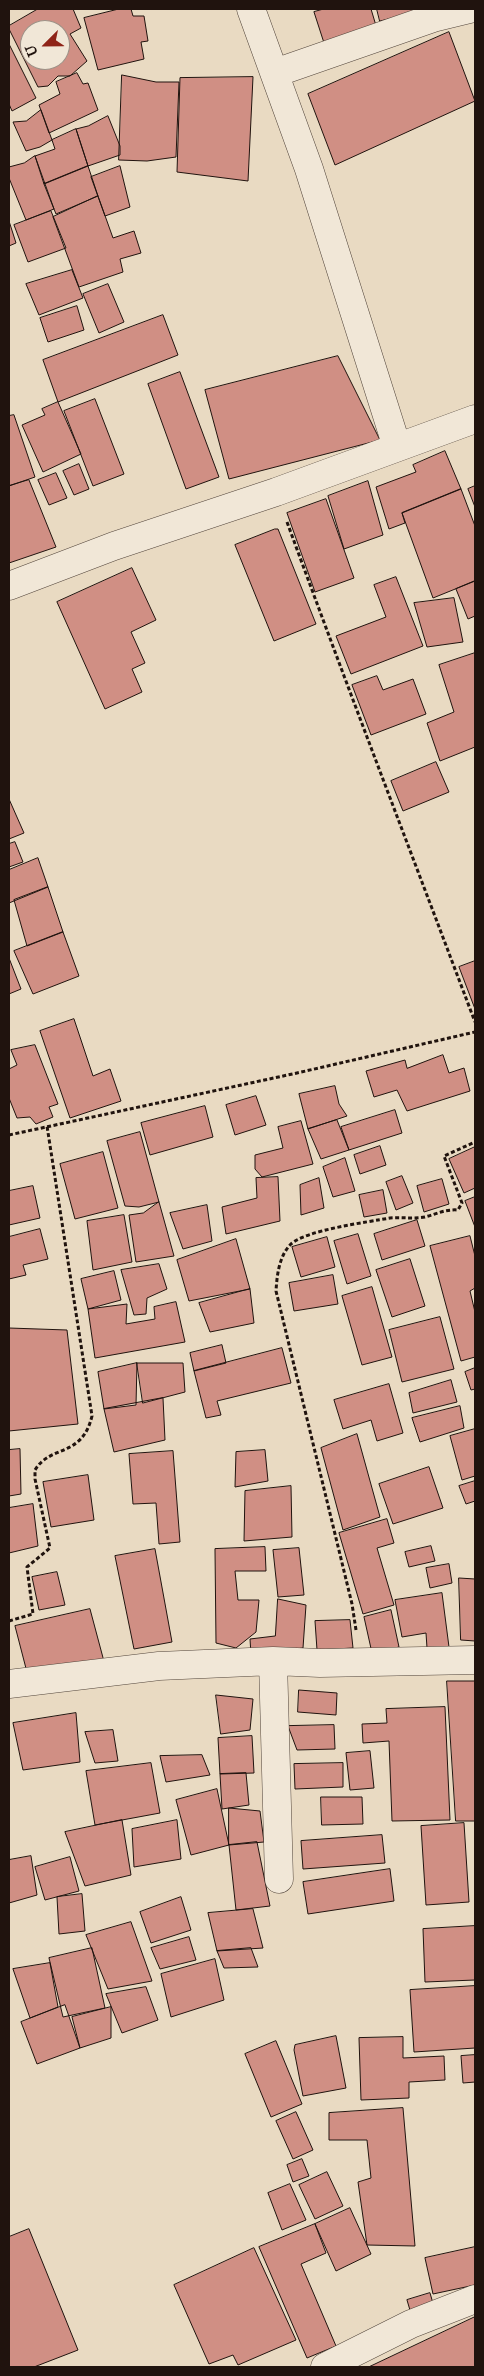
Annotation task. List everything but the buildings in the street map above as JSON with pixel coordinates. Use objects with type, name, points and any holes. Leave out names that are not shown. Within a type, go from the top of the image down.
[{"type":"street","points":[[251,9],[309,169],[397,447]]},
{"type":"street","points":[[275,73],[433,18],[470,9]]},
{"type":"street","points":[[9,586],[114,546],[276,492],[475,419]]},
{"type":"street","points":[[9,1684],[160,1666],[273,1661],[475,1660]]},
{"type":"street","points":[[273,1661],[279,1879]]},
{"type":"street","points":[[325,2367],[411,2324],[475,2299]]},
{"type":"path","points":[[276,492],[312,594],[475,1022]]},
{"type":"path","points":[[9,1135],[297,1073],[475,1032]]},
{"type":"path","points":[[9,1621],[33,1614],[28,1568],[50,1548],[35,1480],[35,1470],[44,1461],[79,1443],[90,1425],[92,1416],[47,1126]]},
{"type":"path","points":[[362,1662],[352,1604],[276,1290],[277,1274],[281,1260],[291,1244],[308,1234],[391,1218],[424,1217],[450,1209],[458,1210],[462,1202],[444,1156],[475,1142]]}]
